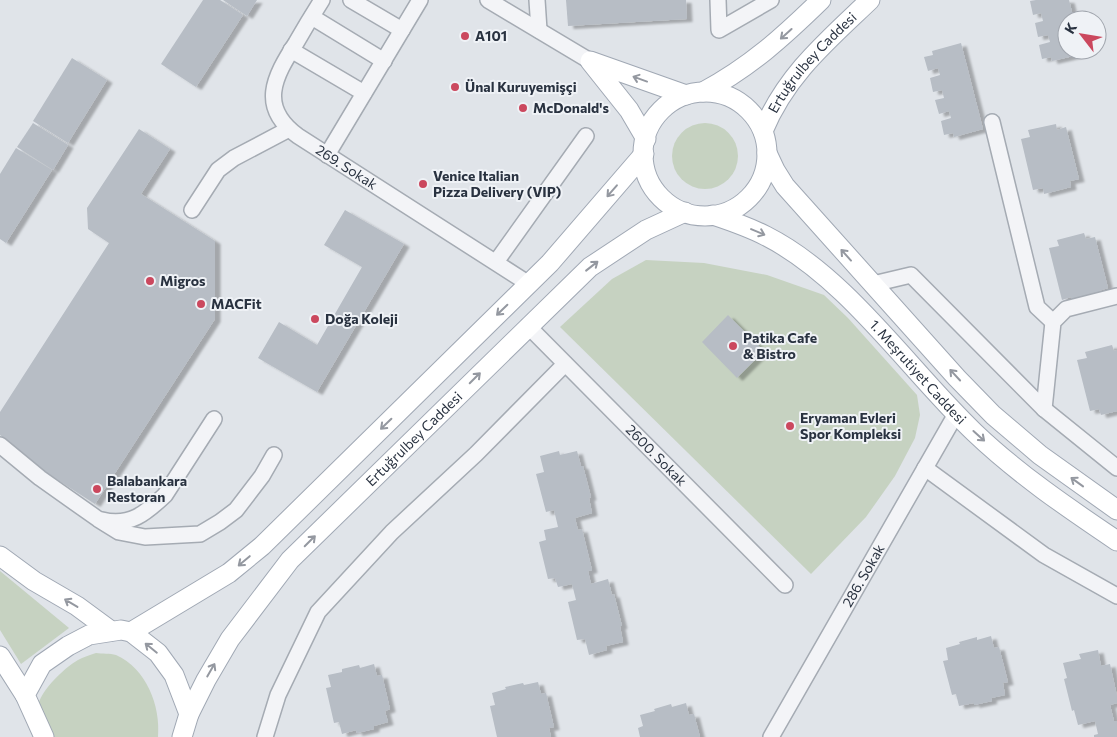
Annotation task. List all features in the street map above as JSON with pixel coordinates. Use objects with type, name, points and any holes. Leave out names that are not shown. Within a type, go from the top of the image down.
[{"type":"main road","points":[[130,632],[229,573],[262,546],[550,263],[645,146],[650,127],[659,113],[671,102],[695,93],[747,66],[821,0]]},
{"type":"main road","name":"Ertuğrulbey Caddesi","points":[[763,131],[772,110],[788,85],[808,60],[870,0]]},
{"type":"main road","points":[[590,61],[695,93],[722,94],[740,102],[754,115],[763,131],[767,153],[765,171],[757,187],[746,201],[730,211],[713,216],[698,216],[670,204],[657,192],[648,177],[645,146],[629,110],[590,61]]},
{"type":"main road","name":"1. Meşrutiyet Caddesi","points":[[767,153],[785,186],[957,378],[994,415],[1040,455],[1117,510]]},
{"type":"main road","name":"Ertuğrulbey Caddesi","points":[[182,737],[189,714],[230,639],[290,560],[590,267],[646,230],[685,212]]},
{"type":"main road","name":"1. Meşrutiyet Caddesi","points":[[713,216],[732,221],[766,236],[805,260],[843,292],[976,434],[1024,475],[1117,541]]},
{"type":"main road","points":[[0,556],[34,581],[77,606],[111,631]]},
{"type":"main road","points":[[25,695],[42,664],[68,646],[89,635],[121,630],[130,632],[158,653],[174,676],[189,714]]},
{"type":"main road","points":[[0,656],[25,695],[44,737]]},
{"type":"street","name":"269. Sokak","points":[[322,0],[279,71],[274,85],[274,101],[280,119],[289,129],[327,155],[529,284]]},
{"type":"street","points":[[351,0],[402,30]]},
{"type":"street","points":[[327,155],[419,0]]},
{"type":"street","points":[[488,0],[590,61]]},
{"type":"street","points":[[537,0],[539,30]]},
{"type":"street","points":[[718,0],[719,30],[771,0]]},
{"type":"street","points":[[312,17],[384,61]]},
{"type":"street","points":[[291,50],[364,93]]},
{"type":"street","points":[[992,122],[1037,307],[1054,322]]},
{"type":"street","points":[[192,210],[218,170],[234,158],[289,129]]},
{"type":"street","points":[[496,262],[586,136]]},
{"type":"street","points":[[873,284],[911,276],[1044,409],[1117,468]]},
{"type":"street","points":[[1044,409],[1054,322],[1066,309],[1117,296]]},
{"type":"street","name":"2600. Sokak","points":[[528,326],[785,585]]},
{"type":"street","points":[[265,737],[278,695],[318,612],[392,532],[476,454],[565,364]]},
{"type":"street","name":"286. Sokak","points":[[771,737],[956,414]]},
{"type":"street","points":[[98,519],[110,522],[124,522],[140,516],[155,506],[166,496],[214,419]]},
{"type":"street","points":[[0,445],[40,478],[98,519],[119,532],[145,537],[200,534],[220,522],[236,510],[262,476],[274,455]]},
{"type":"street","points":[[924,468],[1044,555],[1117,596]]},
{"type":"green space","points":[[705,123],[718,126],[728,133],[735,143],[738,156],[735,169],[728,179],[718,186],[705,189],[692,186],[682,179],[675,169],[672,156],[675,143],[682,133],[692,126]]},
{"type":"green space","name":"Eryaman Evleri Spor Kompleksi","points":[[646,260],[704,263],[767,275],[824,295],[848,318],[917,395],[920,415],[915,438],[895,476],[866,517],[811,574],[560,327],[612,279]]},
{"type":"green space","points":[[0,571],[69,628],[21,664],[0,630]]},
{"type":"green space","points":[[96,653],[116,655],[127,661],[143,678],[154,701],[157,713],[158,737],[49,737],[38,711],[41,697],[65,669],[80,659]]},
{"type":"building","points":[[203,0],[220,0],[243,15],[196,87],[161,64]]},
{"type":"building","points":[[223,0],[257,0],[247,16]]},
{"type":"building","points":[[566,0],[686,0],[687,19],[568,26]]},
{"type":"building","points":[[1069,0],[1072,10],[1057,10],[1057,60],[1052,61],[1051,57],[1042,59],[1039,45],[1050,42],[1048,35],[1038,37],[1035,23],[1043,21],[1041,13],[1033,15],[1030,1]]},
{"type":"building","points":[[961,43],[983,129],[954,137],[953,133],[944,135],[941,121],[951,118],[949,111],[939,114],[935,100],[944,98],[942,90],[933,92],[930,78],[940,75],[938,68],[928,71],[924,57],[933,55],[932,51]]},
{"type":"building","points":[[72,58],[107,80],[68,143],[33,121]]},
{"type":"building","points":[[33,123],[68,145],[53,170],[17,147]]},
{"type":"building","points":[[1056,124],[1057,130],[1066,127],[1079,179],[1070,181],[1071,187],[1044,194],[1043,188],[1033,190],[1021,139],[1030,137],[1028,130]]},
{"type":"building","name":"Migros","points":[[139,129],[170,149],[141,194],[215,241],[215,319],[95,504],[47,473],[0,435],[0,412],[109,243],[88,229],[87,208]]},
{"type":"building","points":[[16,148],[52,170],[6,243],[0,239],[0,174]]},
{"type":"building","points":[[345,210],[404,244],[317,392],[258,358],[279,322],[317,345],[362,267],[324,245]]},
{"type":"building","points":[[1084,233],[1086,239],[1095,237],[1108,288],[1099,291],[1100,297],[1073,303],[1071,297],[1062,300],[1049,248],[1059,246],[1057,240]]},
{"type":"building","name":"Patika Cafe & Bistro","points":[[728,315],[764,351],[737,378],[702,342]]},
{"type":"building","points":[[1112,345],[1114,351],[1117,350],[1117,411],[1101,415],[1099,409],[1090,411],[1077,360],[1087,358],[1085,352]]},
{"type":"building","points":[[559,451],[560,455],[577,451],[581,466],[583,466],[591,497],[589,498],[592,513],[575,518],[578,530],[582,529],[592,570],[588,571],[591,584],[608,579],[622,626],[620,626],[623,642],[606,646],[607,650],[589,655],[585,639],[577,640],[568,602],[576,600],[572,584],[558,587],[555,578],[548,579],[539,542],[546,540],[544,530],[558,527],[554,510],[546,512],[536,474],[544,472],[540,456]]},
{"type":"building","points":[[991,636],[994,648],[999,647],[1008,682],[1003,683],[1005,695],[991,698],[992,701],[959,706],[956,694],[952,695],[943,661],[948,660],[946,648],[977,637],[977,640]]},
{"type":"building","points":[[1098,650],[1101,666],[1110,664],[1117,696],[1117,703],[1110,705],[1114,721],[1117,721],[1117,737],[1094,737],[1094,735],[1098,734],[1095,721],[1078,725],[1074,710],[1072,711],[1064,679],[1067,678],[1063,663],[1081,659],[1079,654]]},
{"type":"building","points":[[374,664],[377,676],[382,675],[390,709],[385,711],[388,722],[374,726],[374,729],[357,733],[356,730],[342,734],[339,722],[334,723],[326,688],[331,687],[328,675],[342,672],[342,669],[359,665],[360,668]]},
{"type":"building","points":[[538,682],[541,694],[546,693],[554,727],[549,728],[551,737],[497,737],[490,706],[495,705],[492,693],[506,689],[505,687]]},
{"type":"building","points":[[686,703],[689,715],[694,714],[700,737],[640,737],[638,728],[643,726],[640,715],[671,704],[672,707]]},
{"type":"place","name":"A101","points":[[465,36]]},
{"type":"place","name":"Ünal Kuruyemişçi","points":[[455,87]]},
{"type":"place","name":"McDonald's","points":[[523,108]]},
{"type":"place","name":"Venice Italian Pizza Delivery (VIP)","points":[[423,184]]},
{"type":"place","name":"Migros","points":[[150,281]]},
{"type":"place","name":"MACFit","points":[[201,304]]},
{"type":"place","name":"Doğa Koleji","points":[[315,319]]},
{"type":"place","name":"Patika Cafe & Bistro","points":[[733,346]]},
{"type":"place","name":"Eryaman Evleri Spor Kompleksi","points":[[790,426]]},
{"type":"place","name":"Balabankara Restoran","points":[[97,489]]}]
